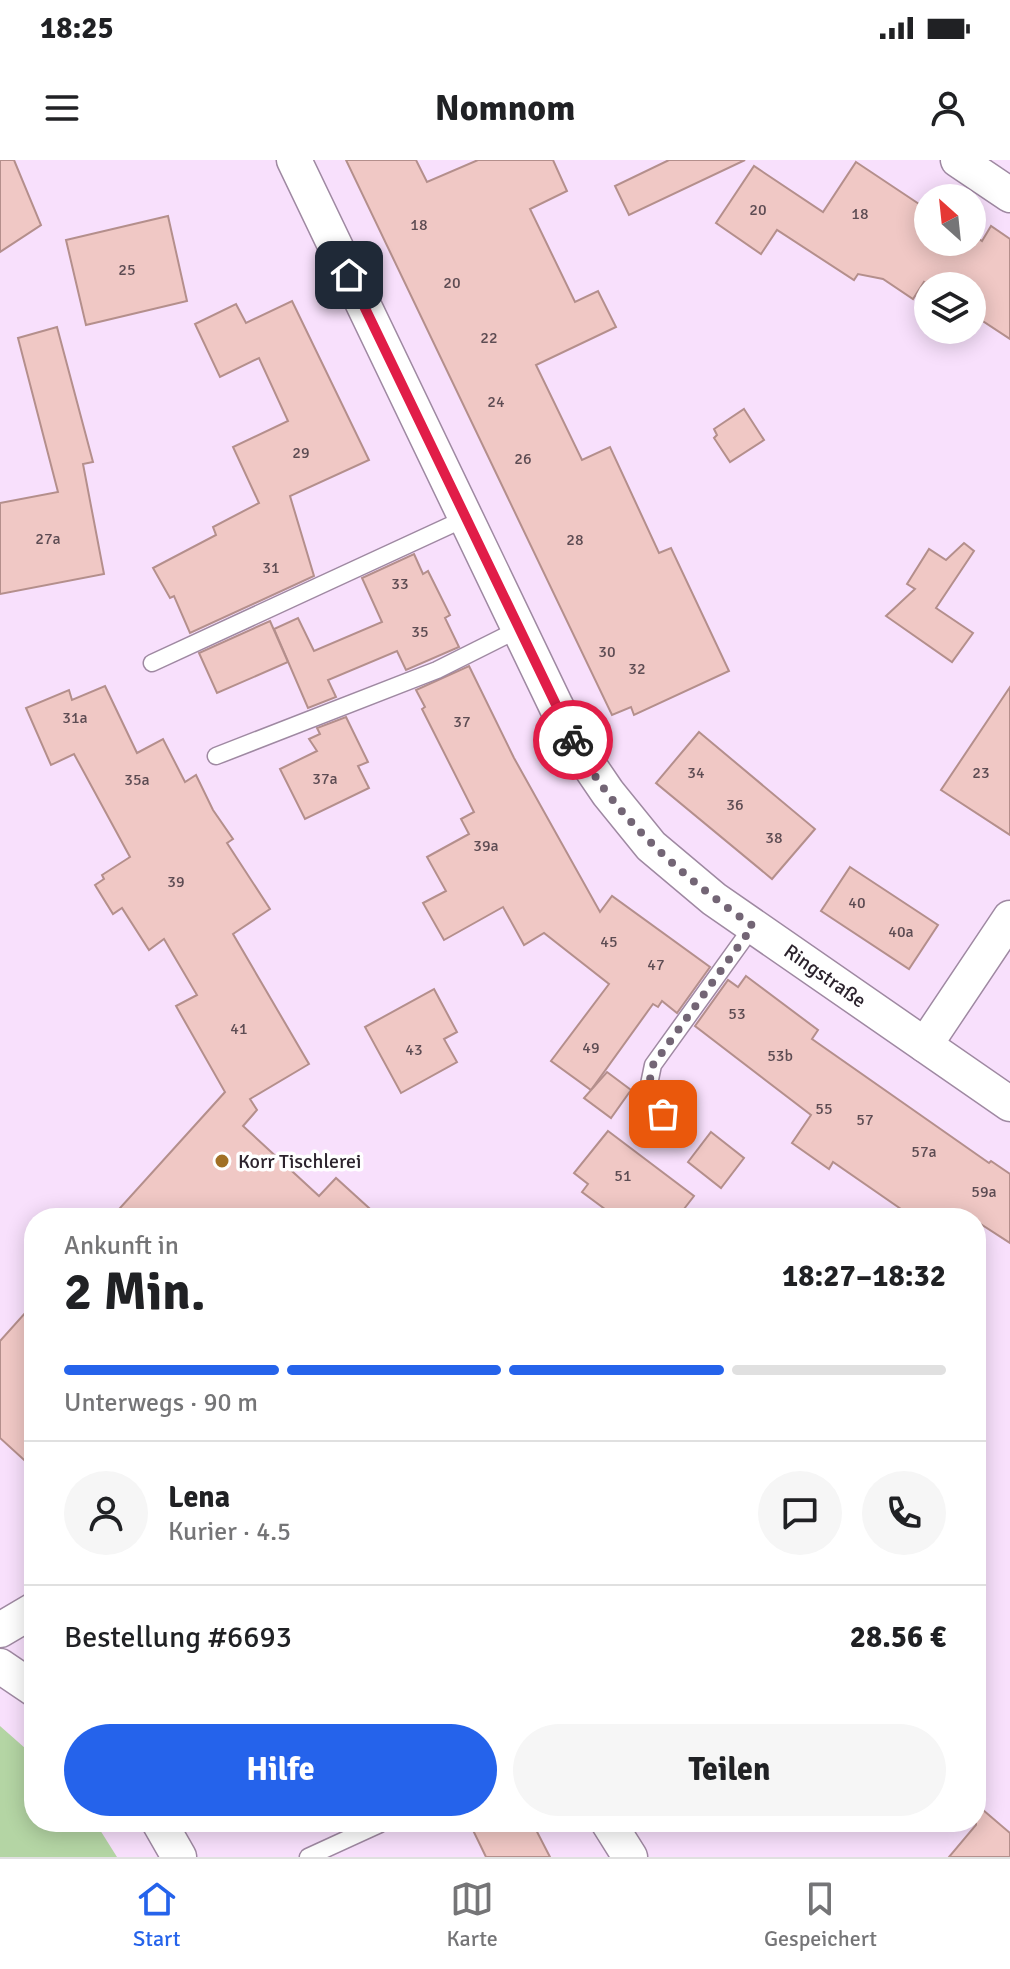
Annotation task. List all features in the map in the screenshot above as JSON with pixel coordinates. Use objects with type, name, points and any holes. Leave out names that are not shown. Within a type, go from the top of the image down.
[{"type":"street","name":"Ringstraße","points":[[294,160],[578,749],[608,793],[651,846],[714,899],[1010,1104]]},
{"type":"street","points":[[958,160],[1010,195]]},
{"type":"street","points":[[925,1045],[1010,918]]},
{"type":"street","points":[[0,1630],[24,1616]]},
{"type":"street","points":[[0,1666],[24,1682]]},
{"type":"street","points":[[165,1832],[179,1857]]},
{"type":"street","points":[[614,1832],[630,1857]]},
{"type":"lane","points":[[152,663],[466,518]]},
{"type":"lane","points":[[216,756],[437,670],[519,629]]},
{"type":"lane","points":[[679,1134],[647,1094],[653,1065],[753,926]]},
{"type":"lane","points":[[308,1857],[363,1832]]},
{"type":"green space","points":[[0,1726],[24,1747],[24,1832],[101,1832],[117,1857],[0,1857]]},
{"type":"building","points":[[0,160],[14,160],[41,225],[0,252]]},
{"type":"building","points":[[346,160],[416,160],[427,182],[478,160],[553,160],[567,191],[530,209],[575,302],[598,291],[616,327],[536,365],[582,460],[610,447],[659,553],[671,548],[729,671],[634,715],[631,707],[612,715]]},
{"type":"building","points":[[669,160],[745,160],[629,215],[615,186]]},
{"type":"building","points":[[856,162],[914,201],[914,256],[986,256],[986,234],[991,226],[1010,239],[1010,339],[986,323],[986,272],[914,272],[913,299],[883,279],[858,274],[854,280],[777,230],[761,254],[716,223],[754,166],[823,212]]},
{"type":"building","points":[[168,216],[187,301],[86,325],[66,240]]},
{"type":"building","points":[[292,301],[369,460],[290,496],[314,576],[190,633],[174,596],[170,598],[153,568],[216,535],[213,527],[259,503],[233,447],[288,421],[259,358],[220,377],[195,324],[236,304],[246,323]]},
{"type":"building","points":[[57,327],[93,462],[83,464],[104,574],[0,594],[0,503],[58,492],[18,338]]},
{"type":"building","points":[[744,409],[764,440],[730,462],[714,438],[717,435],[714,429]]},
{"type":"building","points":[[964,543],[974,551],[936,608],[973,633],[952,662],[886,616],[915,589],[907,584],[929,549],[946,560]]},
{"type":"building","points":[[414,554],[423,574],[428,571],[450,615],[445,618],[459,647],[406,670],[397,651],[328,680],[336,697],[308,708],[274,629],[298,618],[314,651],[382,622],[362,578]]},
{"type":"building","points":[[270,621],[288,662],[217,693],[199,653]]},
{"type":"building","points":[[469,666],[514,758],[600,912],[612,896],[710,967],[677,1013],[662,1001],[658,1007],[653,1004],[591,1090],[551,1061],[609,984],[544,933],[524,945],[503,907],[444,940],[423,903],[446,891],[427,857],[469,834],[461,819],[474,812],[422,709],[425,707],[416,690]]},
{"type":"building","points":[[105,686],[137,753],[163,739],[185,782],[196,775],[213,810],[233,839],[227,843],[270,909],[233,934],[309,1064],[250,1099],[257,1110],[243,1126],[319,1196],[336,1178],[369,1208],[120,1208],[225,1092],[176,1006],[197,995],[164,939],[149,950],[122,908],[113,914],[95,885],[104,879],[102,875],[130,857],[74,754],[51,765],[26,708],[69,690],[72,700]]},
{"type":"building","points":[[1010,687],[1010,835],[941,790]]},
{"type":"building","points":[[346,717],[368,762],[358,766],[369,788],[305,819],[280,769],[317,751],[309,739],[320,734],[317,728]]},
{"type":"building","points":[[699,732],[815,829],[772,879],[656,783]]},
{"type":"building","points":[[850,867],[938,925],[909,969],[821,911]]},
{"type":"building","points":[[746,976],[818,1030],[812,1039],[989,1163],[991,1161],[1010,1174],[1010,1243],[986,1227],[986,1208],[900,1208],[833,1162],[829,1169],[792,1143],[811,1115],[695,1026],[728,980],[738,987]]},
{"type":"building","points":[[434,989],[457,1032],[444,1039],[457,1062],[401,1093],[365,1027]]},
{"type":"building","points":[[607,1072],[631,1090],[611,1118],[584,1098]]},
{"type":"building","points":[[608,1131],[694,1196],[685,1208],[604,1208],[582,1192],[588,1184],[574,1173]]},
{"type":"building","points":[[711,1132],[744,1158],[721,1188],[688,1162]]},
{"type":"building","points":[[24,1314],[24,1460],[0,1438],[0,1341]]},
{"type":"building","points":[[986,1813],[1010,1833],[1010,1857],[949,1857],[970,1832],[986,1832]]},
{"type":"building","points":[[474,1832],[537,1832],[550,1857],[486,1857]]},
{"type":"way so far","points":[[573,740],[608,793],[651,846],[714,899],[753,926],[653,1065],[647,1094],[663,1114]]},
{"type":"place","name":"Korr Tischlerei","points":[[222,1161]]},
{"type":"route","points":[[349,275],[573,740]]}]
